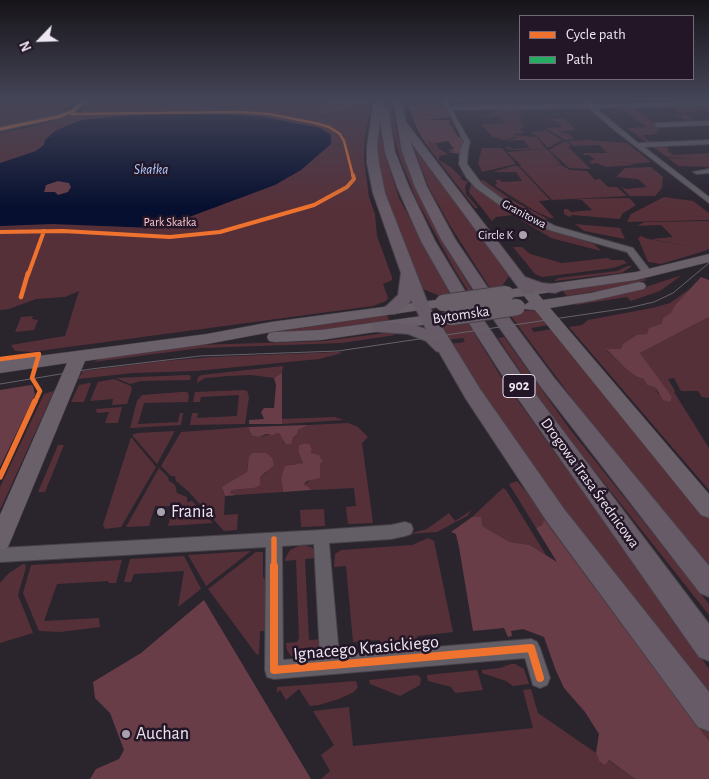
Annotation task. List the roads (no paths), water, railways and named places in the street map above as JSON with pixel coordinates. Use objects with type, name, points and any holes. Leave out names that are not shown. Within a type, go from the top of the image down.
[{"type":"main road","points":[[373,135],[373,163],[380,193],[425,313],[449,355],[495,427],[556,516],[709,716]]},
{"type":"main road","name":"Drogowa Trasa Średnicowa","points":[[387,135],[390,152],[403,188],[428,241],[466,306],[517,382],[709,647]]},
{"type":"main road","name":"Drogowa Trasa Średnicowa","points":[[403,135],[406,151],[421,186],[448,239],[490,303],[548,384],[709,585]]},
{"type":"main road","points":[[412,135],[523,286],[709,509]]},
{"type":"main road","name":"Bytomska","points":[[207,339],[321,335],[379,327],[425,313],[447,310],[517,307],[605,294],[709,259]]},
{"type":"main road","points":[[389,311],[402,302],[406,295],[407,269]]},
{"type":"main road","name":"Bytomska","points":[[555,288],[649,278]]},
{"type":"main road","points":[[523,286],[555,288]]},
{"type":"main road","name":"Bytomska","points":[[447,310],[506,294],[523,286]]},
{"type":"main road","points":[[556,326],[554,309],[556,305],[566,300]]},
{"type":"main road","name":"Bytomska","points":[[0,367],[207,339],[271,327],[389,311],[425,313]]},
{"type":"main road","points":[[379,327],[410,329],[428,335],[449,355]]},
{"type":"main road","points":[[0,540],[79,355]]},
{"type":"street","name":"Granitowa","points":[[464,135],[467,142],[464,150],[463,164],[469,175],[479,186],[504,204],[552,228],[630,250],[649,278]]},
{"type":"street","points":[[626,135],[709,201]]},
{"type":"street","points":[[637,145],[709,142]]},
{"type":"street","points":[[697,172],[709,171]]},
{"type":"street","points":[[0,555],[390,532],[405,529]]},
{"type":"street","points":[[321,536],[330,665]]},
{"type":"street","name":"Ignacego Krasickiego","points":[[274,539],[274,670],[531,648],[540,678]]},
{"type":"water","name":"Skałka","points":[[50,135],[331,135],[331,144],[301,170],[275,185],[181,220],[154,228],[52,224],[0,226],[0,163],[36,151],[44,145],[45,140]],"holes":[[[58,181],[69,183],[71,187],[68,192],[58,195],[55,192],[44,192],[46,185]]]},
{"type":"tram line","points":[[0,384],[91,369],[200,356],[338,351],[628,308],[654,302],[673,293],[709,263]]},
{"type":"place","name":"Circle K","points":[[523,235]]},
{"type":"place","name":"Frania","points":[[161,512]]},
{"type":"place","name":"Auchan","points":[[126,734]]},
{"type":"park label","name":"Park Skałka","points":[[170,222]]}]
